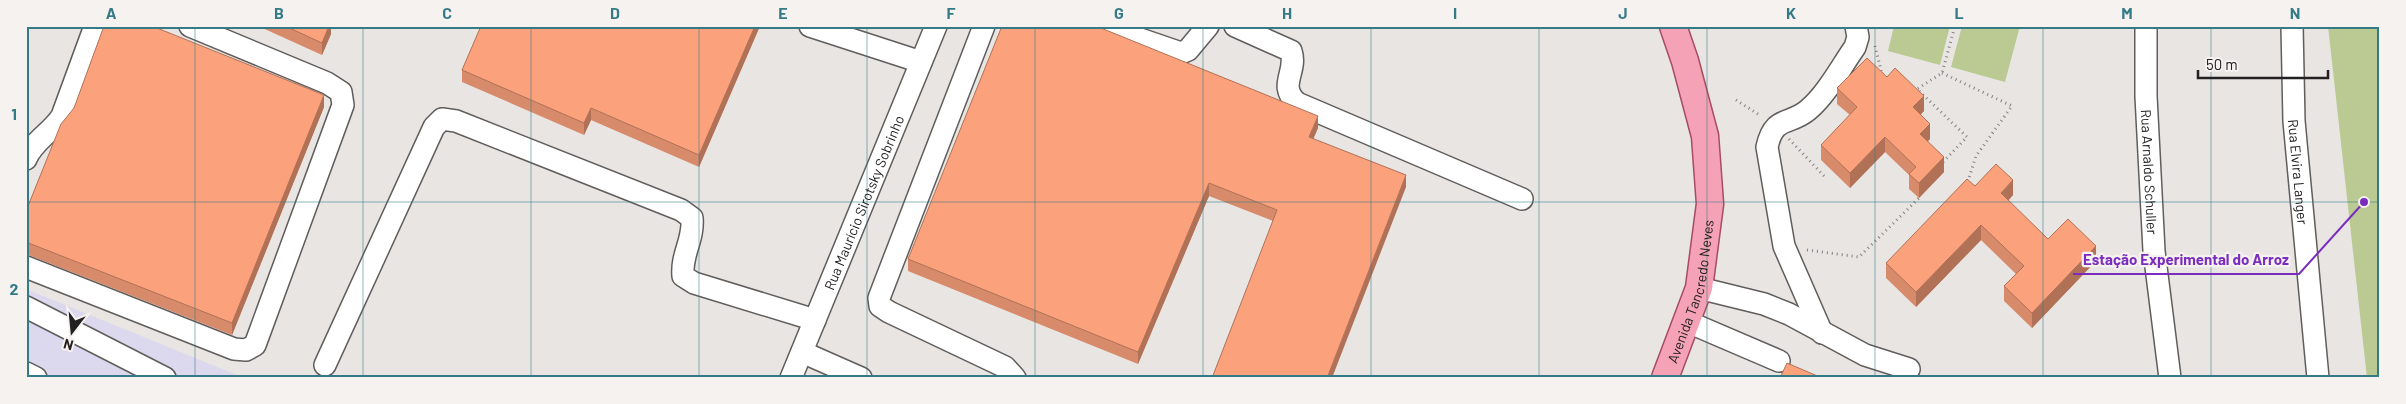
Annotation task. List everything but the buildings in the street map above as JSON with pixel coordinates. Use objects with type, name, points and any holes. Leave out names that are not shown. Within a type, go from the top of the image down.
[{"type":"main road","name":"Avenida Tancredo Neves","points":[[1665,378],[1688,322],[1699,288],[1710,204],[1705,136],[1673,26]]},
{"type":"street","points":[[26,159],[36,143],[54,128],[62,116],[95,26]]},
{"type":"street","points":[[26,268],[234,349],[246,350],[255,345],[343,106],[341,92],[327,83],[190,26]]},
{"type":"street","points":[[810,26],[921,62]]},
{"type":"street","name":"Rua Maurício Sirotsky Sobrinho","points":[[791,378],[936,26]]},
{"type":"street","points":[[984,26],[879,298],[880,306],[889,312],[1005,367],[1015,378]]},
{"type":"street","points":[[1102,26],[1181,53],[1188,50],[1208,26]]},
{"type":"street","points":[[1235,26],[1291,51],[1293,58],[1287,87],[1289,96],[1297,103],[1522,199]]},
{"type":"street","points":[[1822,333],[1784,246],[1767,147],[1769,136],[1776,126],[1808,110],[1819,98],[1856,47],[1858,37],[1856,26]]},
{"type":"street","name":"Rua Arnaldo Schuller","points":[[2146,26],[2146,96],[2154,251],[2170,378]]},
{"type":"street","name":"Rua Elvira Langer","points":[[2292,26],[2294,121],[2318,378]]},
{"type":"street","points":[[325,365],[434,127],[442,119],[456,121],[681,210],[692,218],[694,232],[682,263],[683,276],[694,283],[815,320]]},
{"type":"street","points":[[1699,288],[1764,304],[1789,314],[1865,355],[1910,369]]},
{"type":"street","points":[[26,307],[165,378]]},
{"type":"street","points":[[1688,322],[1779,361]]},
{"type":"street","points":[[802,352],[861,378]]},
{"type":"street","points":[[26,373],[36,378]]},
{"type":"path","points":[[1943,162],[1967,137],[1918,89],[1942,73],[1955,26]]},
{"type":"path","points":[[1875,45],[1884,82]]},
{"type":"path","points":[[1942,73],[2012,106],[1976,156],[1964,191]]},
{"type":"path","points":[[1784,246],[1859,257],[1919,198]]},
{"type":"shaded area","points":[[26,289],[244,378],[26,378]]},
{"type":"green space","points":[[1894,26],[1950,26],[1940,65],[1888,51]]},
{"type":"green space","points":[[1962,26],[2020,26],[2005,82],[1951,67]]},
{"type":"green space","points":[[2328,26],[2380,26],[2380,378],[2367,378]]},
{"type":"place","name":"Estação Experimental do Arroz","points":[[2364,202]]}]
